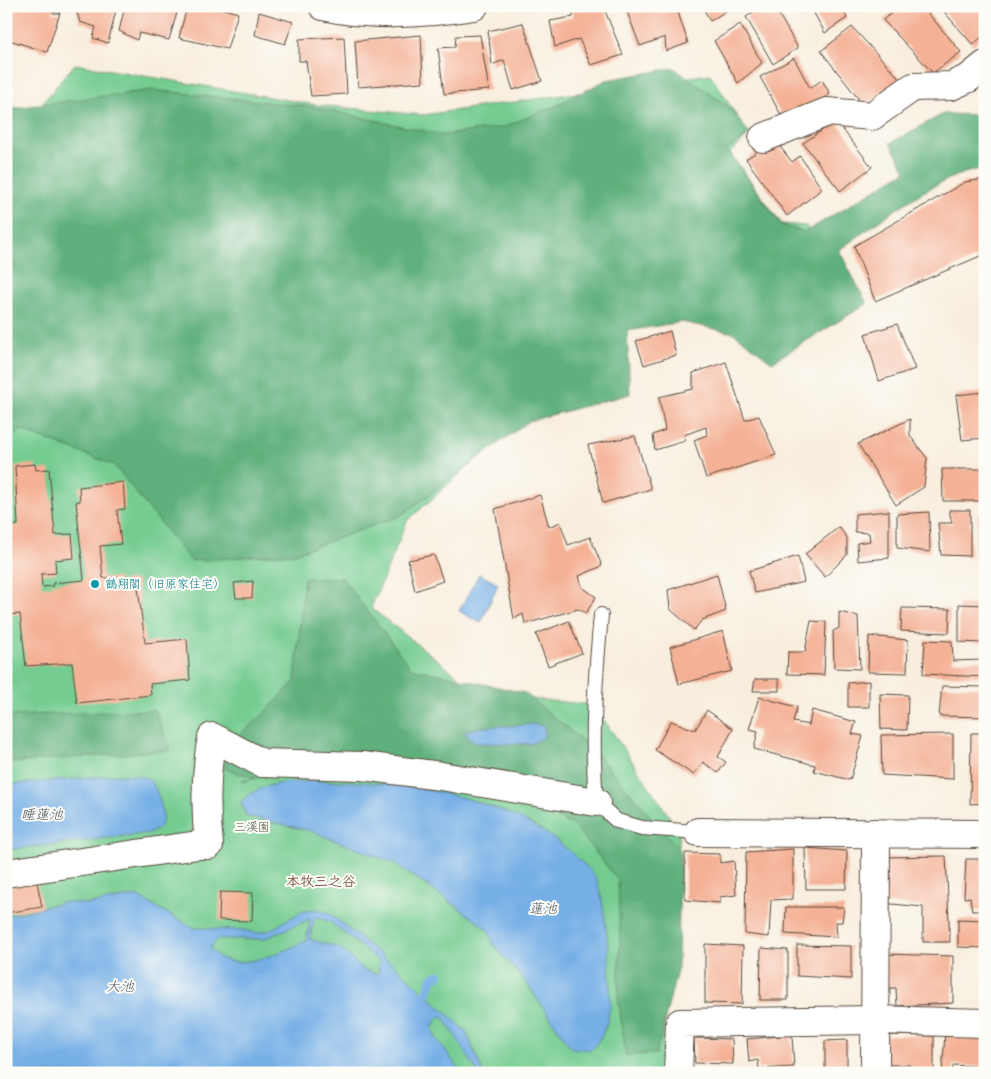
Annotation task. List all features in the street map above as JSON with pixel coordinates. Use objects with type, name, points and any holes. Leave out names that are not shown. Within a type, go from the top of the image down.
[{"type":"street","points":[[323,6],[353,13],[440,12],[474,6]]},
{"type":"street","points":[[763,138],[827,112],[872,116],[913,87],[951,86],[970,78],[985,65]]},
{"type":"street","points":[[6,873],[198,845],[209,845],[206,784],[212,737],[262,762],[372,768],[441,776],[596,802]]},
{"type":"street","points":[[698,832],[985,834]]},
{"type":"street","points":[[874,1073],[876,833]]},
{"type":"street","points":[[678,1073],[680,1023],[874,1020],[985,1022]]},
{"type":"lane","points":[[601,615],[592,749],[596,802],[617,821],[642,828],[698,832]]},
{"type":"green space","name":"三溪園","points":[[75,64],[316,105],[423,115],[710,74],[749,135],[730,153],[782,224],[806,226],[832,268],[629,324],[407,521],[371,608],[481,694],[594,705],[680,832],[661,1073],[6,1073],[6,123],[22,127]]},
{"type":"green space","points":[[674,68],[730,108],[750,134],[727,150],[781,225],[805,232],[906,171],[890,143],[943,114],[985,115],[985,168],[947,180],[927,190],[890,213],[839,250],[867,304],[772,362],[734,333],[682,322],[627,331],[630,394],[529,421],[400,516],[296,553],[191,561],[114,465],[21,430],[6,442],[6,109],[152,90],[313,107],[443,135],[504,127],[555,106],[606,80]]},
{"type":"green space","points":[[304,578],[342,578],[411,668],[525,693],[592,749],[680,850],[678,967],[656,1054],[626,1055],[618,997],[620,945],[618,880],[574,826],[513,795],[299,768],[240,782],[255,778],[225,769],[229,743],[261,717],[295,681]]},
{"type":"green space","points":[[155,710],[171,750],[6,763],[6,716]]},
{"type":"water","points":[[479,574],[498,584],[482,621],[478,622],[459,611]]},
{"type":"water","points":[[532,724],[544,726],[544,737],[531,744],[475,743],[464,732],[489,727]]},
{"type":"water","name":"睡蓮池","points":[[116,775],[140,776],[151,782],[160,800],[163,819],[159,828],[150,833],[6,850],[6,785]]},
{"type":"water","name":"蓮池","points":[[300,781],[338,781],[402,786],[434,791],[497,809],[526,822],[554,839],[591,871],[600,891],[604,916],[608,952],[610,1008],[604,1029],[599,1040],[591,1050],[571,1048],[527,984],[494,945],[488,930],[459,908],[396,864],[311,831],[246,816],[241,802],[250,794],[274,785]]},
{"type":"water","name":"大池","points":[[136,896],[194,928],[243,930],[256,933],[270,930],[301,912],[315,909],[329,913],[402,972],[466,1031],[483,1073],[478,1073],[443,1016],[437,1018],[432,1028],[436,1038],[462,1073],[6,1073],[6,916],[64,902],[89,904]],"holes":[[[316,917],[330,922],[379,961],[378,974],[364,970],[340,948],[310,939]],[[310,919],[306,941],[256,960],[229,961],[218,956],[210,947],[218,939],[264,939]]]},
{"type":"building","points":[[6,6],[55,6],[53,13],[60,13],[47,52],[6,39]]},
{"type":"building","points":[[75,6],[117,6],[108,43],[93,38],[96,27],[80,22]]},
{"type":"building","points":[[125,6],[179,6],[169,40],[139,33],[137,40],[119,31]]},
{"type":"building","points":[[187,6],[214,6],[238,13],[227,49],[179,38]]},
{"type":"building","points":[[573,6],[603,6],[623,55],[591,65],[579,39],[555,47],[550,21],[573,17]]},
{"type":"building","points":[[625,6],[676,6],[688,43],[666,51],[665,37],[640,46]]},
{"type":"building","points":[[702,6],[734,6],[710,21]]},
{"type":"building","points":[[762,6],[774,6],[798,48],[773,64],[746,17]]},
{"type":"building","points":[[810,6],[841,6],[847,18],[825,33]]},
{"type":"building","points":[[900,6],[922,6],[961,52],[933,73],[883,20]]},
{"type":"building","points":[[939,6],[985,6],[985,34],[973,45]]},
{"type":"building","points":[[259,12],[293,22],[285,44],[255,35]]},
{"type":"building","points":[[523,23],[542,81],[513,90],[504,60],[492,65],[488,31]]},
{"type":"building","points":[[740,24],[762,63],[738,83],[714,41]]},
{"type":"building","points":[[852,27],[902,81],[864,106],[821,51]]},
{"type":"building","points":[[421,35],[423,82],[358,87],[355,41]]},
{"type":"building","points":[[480,35],[489,90],[444,94],[438,48],[455,47],[456,36]]},
{"type":"building","points":[[344,37],[347,94],[311,96],[306,61],[299,61],[299,39]]},
{"type":"building","points":[[794,58],[810,88],[822,80],[830,94],[785,122],[760,77]]},
{"type":"building","points":[[836,121],[872,167],[840,191],[803,143]]},
{"type":"building","points":[[775,140],[792,162],[800,156],[822,189],[787,216],[746,159]]},
{"type":"building","points":[[985,179],[985,254],[875,301],[854,246],[965,182]]},
{"type":"building","points":[[897,324],[915,369],[879,381],[865,334]]},
{"type":"building","points":[[670,331],[676,355],[644,365],[636,341]]},
{"type":"building","points":[[726,362],[745,420],[759,416],[776,455],[706,478],[694,440],[707,435],[706,427],[684,435],[685,441],[655,450],[653,435],[665,430],[659,397],[693,389],[693,373]]},
{"type":"building","points":[[985,392],[985,438],[962,440],[956,395]]},
{"type":"building","points":[[910,419],[910,436],[927,458],[924,487],[896,505],[858,444]]},
{"type":"building","points":[[635,436],[651,489],[603,503],[588,445]]},
{"type":"building","name":"鶴翔閣（旧原家住宅）","points":[[35,464],[36,470],[49,469],[55,535],[72,534],[74,558],[55,560],[56,573],[41,574],[42,587],[53,586],[53,583],[84,580],[76,502],[80,501],[79,487],[123,482],[125,509],[117,510],[121,544],[100,546],[103,578],[118,578],[118,581],[137,580],[145,643],[187,639],[190,680],[150,684],[151,695],[77,703],[72,663],[26,666],[20,614],[6,615],[6,526],[18,525],[15,466]]},
{"type":"building","points":[[942,469],[985,469],[985,501],[943,501]]},
{"type":"building","points":[[540,495],[549,527],[560,522],[568,545],[590,537],[602,566],[579,576],[582,587],[596,597],[586,613],[578,609],[525,624],[523,614],[514,619],[495,509]]},
{"type":"building","points":[[949,510],[970,510],[970,556],[941,555],[938,523],[952,523]]},
{"type":"building","points":[[889,511],[889,558],[858,561],[857,543],[870,541],[869,533],[855,532],[855,514]]},
{"type":"building","points":[[929,512],[930,552],[897,548],[897,514]]},
{"type":"building","points":[[978,518],[985,518],[985,560],[978,560]]},
{"type":"building","points":[[839,527],[847,538],[847,555],[825,577],[805,554]]},
{"type":"building","points":[[434,555],[443,581],[415,591],[408,560]]},
{"type":"building","points":[[798,556],[804,582],[755,593],[749,571]]},
{"type":"building","points":[[717,574],[726,611],[702,620],[694,630],[670,609],[668,590]]},
{"type":"building","points":[[253,581],[252,598],[236,598],[234,583]]},
{"type":"building","points":[[959,604],[985,605],[985,643],[959,642]]},
{"type":"building","points":[[902,608],[950,609],[949,633],[901,631]]},
{"type":"building","points":[[839,612],[858,616],[860,669],[834,668],[833,631],[839,628]]},
{"type":"building","points":[[569,621],[582,653],[548,666],[536,634]]},
{"type":"building","points":[[811,621],[826,622],[824,675],[787,674],[788,652],[805,652]]},
{"type":"building","points":[[723,631],[732,671],[679,684],[670,647]]},
{"type":"building","points":[[869,636],[908,640],[907,673],[868,672]]},
{"type":"building","points":[[925,640],[952,641],[953,661],[985,660],[985,677],[923,674]]},
{"type":"building","points":[[755,679],[779,679],[779,691],[753,691]]},
{"type":"building","points":[[869,681],[869,707],[848,707],[848,683]]},
{"type":"building","points":[[942,686],[985,687],[985,717],[939,716]]},
{"type":"building","points":[[880,694],[908,695],[907,730],[881,729]]},
{"type":"building","points":[[759,697],[797,707],[793,722],[809,725],[812,710],[856,722],[852,734],[863,736],[850,780],[814,771],[815,765],[754,749],[758,731],[749,729]]},
{"type":"building","points":[[707,710],[733,729],[718,757],[726,762],[718,773],[703,762],[694,775],[655,750],[671,721],[695,730]]},
{"type":"building","points":[[971,733],[985,733],[985,803],[970,804]]},
{"type":"building","points":[[953,734],[953,779],[882,775],[881,735]]},
{"type":"building","points":[[805,848],[847,851],[846,889],[806,889]]},
{"type":"building","points":[[793,849],[793,899],[771,900],[769,937],[745,934],[746,852]]},
{"type":"building","points":[[685,853],[720,854],[720,863],[734,861],[736,895],[720,897],[720,903],[685,900]]},
{"type":"building","points":[[946,856],[950,942],[923,942],[923,907],[882,903],[885,857]]},
{"type":"building","points":[[966,859],[985,859],[985,911],[972,911],[970,897],[964,898]]},
{"type":"building","points":[[37,882],[42,907],[6,913],[6,887]]},
{"type":"building","points":[[220,892],[253,893],[252,921],[219,920]]},
{"type":"building","points":[[786,907],[844,907],[842,922],[836,922],[837,937],[785,934]]},
{"type":"building","points":[[958,919],[985,920],[985,948],[958,947]]},
{"type":"building","points":[[705,944],[743,946],[742,1004],[705,1003]]},
{"type":"building","points":[[797,945],[851,946],[851,979],[797,976]]},
{"type":"building","points":[[761,948],[788,950],[788,1000],[760,1000]]},
{"type":"building","points":[[885,954],[953,956],[953,1003],[897,1006],[896,988],[882,988]]},
{"type":"building","points":[[945,1034],[985,1035],[985,1067],[953,1065],[953,1073],[942,1073]]},
{"type":"building","points":[[792,1035],[794,1067],[759,1069],[758,1060],[749,1062],[747,1039]]},
{"type":"building","points":[[881,1035],[934,1036],[934,1073],[910,1073],[910,1065],[880,1065]]},
{"type":"building","points":[[694,1038],[732,1039],[733,1064],[695,1063]]},
{"type":"building","points":[[847,1040],[847,1073],[825,1073],[825,1041]]},
{"type":"waterway","points":[[427,994],[432,978],[439,975]]},
{"type":"place","name":"鶴翔閣（旧原家住宅）","points":[[95,584]]},
{"type":"district","name":"本牧三之谷","points":[[321,881]]}]
